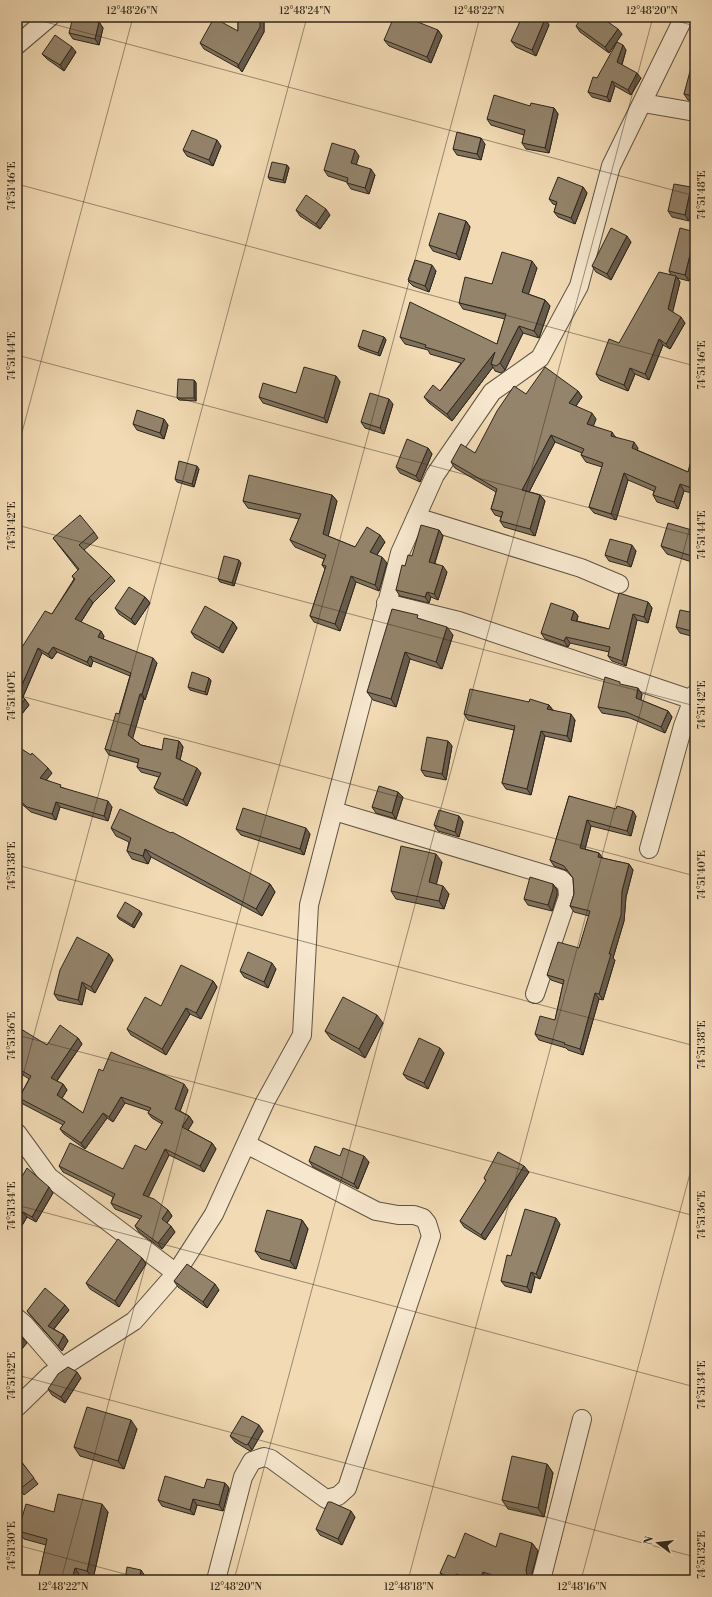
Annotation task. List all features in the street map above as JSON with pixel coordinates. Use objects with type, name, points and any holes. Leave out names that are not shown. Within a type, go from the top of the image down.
[{"type":"street","points":[[17,45],[50,17]]},
{"type":"street","points":[[17,1407],[50,1375],[134,1321],[176,1273],[214,1214],[265,1102],[302,1035],[309,905],[400,553],[435,475],[492,392],[540,358],[579,286],[611,166],[684,17]]},
{"type":"street","points":[[643,103],[695,112]]},
{"type":"street","points":[[416,517],[581,568],[619,584]]},
{"type":"street","points":[[386,603],[458,621],[694,697],[670,772],[649,848]]},
{"type":"street","points":[[334,811],[561,879],[566,885],[568,896],[535,994]]},
{"type":"street","points":[[17,1133],[49,1177],[176,1273]]},
{"type":"street","points":[[216,1580],[243,1477],[252,1462],[264,1457],[278,1462],[326,1499],[338,1496],[347,1488],[431,1236],[427,1223],[423,1218],[414,1215],[398,1215],[376,1210],[246,1144]]},
{"type":"street","points":[[17,1318],[30,1329],[62,1368]]},
{"type":"street","points":[[541,1580],[582,1419]]},
{"type":"building","points":[[73,17],[99,22],[95,39],[69,33]]},
{"type":"building","points":[[238,17],[260,17],[260,27],[238,66],[238,64],[200,43],[214,18],[238,31]]},
{"type":"building","points":[[394,17],[405,17],[438,30],[427,57],[384,40]]},
{"type":"building","points":[[522,17],[539,17],[545,19],[532,50],[511,41]]},
{"type":"building","points":[[582,17],[601,17],[618,29],[605,47],[576,26]]},
{"type":"building","points":[[55,35],[72,47],[60,65],[42,54]]},
{"type":"building","points":[[617,42],[623,45],[617,62],[637,73],[628,90],[612,81],[607,97],[588,92],[593,77],[597,78]]},
{"type":"building","points":[[693,60],[695,61],[695,97],[684,94]]},
{"type":"building","points":[[494,95],[530,106],[531,103],[554,108],[545,148],[522,143],[525,130],[487,119]]},
{"type":"building","points":[[192,130],[217,140],[209,160],[183,150]]},
{"type":"building","points":[[457,132],[481,138],[477,154],[453,149]]},
{"type":"building","points":[[332,143],[355,150],[351,163],[371,169],[365,188],[347,183],[348,178],[324,170]]},
{"type":"building","points":[[272,162],[287,165],[283,180],[268,177]]},
{"type":"building","points":[[558,177],[583,187],[571,218],[554,212],[557,202],[549,199]]},
{"type":"building","points":[[674,184],[691,187],[685,215],[668,211]]},
{"type":"building","points":[[306,195],[326,209],[316,224],[296,210]]},
{"type":"building","points":[[439,213],[466,221],[456,254],[429,245]]},
{"type":"building","points":[[611,228],[627,236],[607,274],[592,266]]},
{"type":"building","points":[[680,228],[695,232],[685,275],[669,271]]},
{"type":"building","points":[[502,252],[532,261],[522,292],[545,300],[534,331],[519,326],[500,363],[496,366],[491,364],[495,352],[447,414],[424,397],[433,385],[440,391],[465,359],[425,347],[426,345],[400,337],[410,302],[497,344],[506,314],[459,303],[465,277],[492,284]]},
{"type":"building","points":[[415,260],[432,265],[425,286],[408,280]]},
{"type":"building","points":[[659,272],[676,276],[668,309],[681,317],[666,344],[659,339],[645,374],[630,368],[624,385],[596,374],[609,339],[619,343]]},
{"type":"building","points":[[363,330],[384,337],[378,353],[358,346]]},
{"type":"building","points":[[304,367],[336,376],[324,418],[259,397],[263,383],[296,393]]},
{"type":"building","points":[[545,367],[578,391],[569,403],[592,413],[587,424],[612,432],[611,436],[634,442],[632,448],[688,472],[690,464],[693,465],[695,457],[695,489],[680,484],[674,502],[653,495],[656,487],[624,473],[611,514],[589,507],[603,463],[581,455],[584,449],[551,435],[522,490],[540,495],[530,529],[500,521],[503,512],[491,509],[497,489],[451,462],[461,444],[475,453],[497,411],[514,386],[526,394]]},
{"type":"building","points":[[178,379],[194,380],[194,398],[177,398]]},
{"type":"building","points":[[370,393],[389,399],[380,428],[361,422]]},
{"type":"building","points":[[137,410],[164,419],[160,433],[133,424]]},
{"type":"building","points":[[407,439],[428,448],[416,476],[396,467]]},
{"type":"building","points":[[179,461],[197,466],[192,484],[175,479]]},
{"type":"building","points":[[249,475],[332,495],[323,534],[355,547],[367,527],[380,535],[370,552],[382,557],[375,585],[351,576],[335,624],[310,616],[326,566],[322,565],[326,555],[290,540],[301,514],[243,501]]},
{"type":"building","points":[[80,515],[94,532],[79,545],[111,576],[89,598],[75,619],[101,631],[98,637],[153,658],[142,694],[140,694],[128,735],[141,745],[162,750],[164,738],[179,741],[176,758],[197,768],[183,800],[154,788],[161,773],[137,767],[139,759],[105,749],[116,713],[119,714],[131,673],[90,656],[87,662],[53,647],[48,654],[38,648],[18,694],[25,699],[17,710],[17,655],[45,611],[52,614],[75,579],[72,576],[79,569],[53,538]]},
{"type":"building","points":[[668,523],[695,531],[695,557],[661,546]]},
{"type":"building","points":[[421,525],[439,530],[429,562],[443,566],[434,594],[427,592],[425,597],[396,590],[402,565],[405,566],[408,555],[412,556]]},
{"type":"building","points":[[610,539],[632,545],[627,562],[605,555]]},
{"type":"building","points":[[224,556],[239,560],[232,583],[218,579]]},
{"type":"building","points":[[129,587],[145,597],[131,619],[115,608]]},
{"type":"building","points":[[619,593],[648,602],[644,617],[633,614],[622,661],[608,656],[610,647],[566,637],[564,641],[541,633],[551,603],[574,611],[571,620],[609,629]]},
{"type":"building","points":[[205,606],[233,622],[219,648],[191,632]]},
{"type":"building","points":[[392,609],[418,615],[417,618],[447,627],[436,662],[405,652],[391,699],[367,692]]},
{"type":"building","points":[[680,610],[695,613],[695,632],[676,627]]},
{"type":"building","points":[[192,672],[209,678],[205,692],[188,687]]},
{"type":"building","points":[[605,677],[620,682],[620,684],[638,688],[636,698],[668,711],[661,727],[626,712],[598,707]]},
{"type":"building","points":[[470,689],[529,702],[530,699],[549,705],[547,709],[571,714],[567,736],[541,731],[527,789],[502,783],[515,726],[464,714]]},
{"type":"building","points":[[427,737],[448,741],[442,774],[421,770]]},
{"type":"building","points":[[17,746],[31,755],[32,753],[48,768],[40,778],[61,785],[60,787],[108,801],[104,816],[56,802],[52,814],[27,807],[17,798]]},
{"type":"building","points":[[379,786],[398,792],[392,813],[372,807]]},
{"type":"building","points":[[569,796],[616,809],[617,806],[633,811],[627,831],[587,820],[580,848],[599,853],[598,857],[629,864],[622,891],[621,915],[609,954],[611,954],[599,994],[595,993],[580,1049],[535,1034],[540,1016],[555,1020],[564,980],[547,975],[558,942],[579,948],[590,911],[570,906],[574,894],[573,878],[564,866],[550,860]]},
{"type":"building","points":[[243,808],[306,828],[300,849],[236,829]]},
{"type":"building","points":[[120,809],[171,833],[172,832],[270,884],[256,909],[145,849],[143,856],[127,851],[131,838],[111,828]]},
{"type":"building","points":[[439,810],[459,816],[455,832],[434,825]]},
{"type":"building","points":[[401,846],[436,854],[429,882],[443,886],[439,901],[391,891]]},
{"type":"building","points":[[530,877],[553,884],[548,905],[524,899]]},
{"type":"building","points":[[125,902],[140,911],[132,925],[117,916]]},
{"type":"building","points":[[77,937],[109,954],[91,987],[82,982],[78,1000],[54,994],[60,970]]},
{"type":"building","points":[[248,952],[272,963],[264,982],[240,971]]},
{"type":"building","points":[[181,965],[213,981],[196,1013],[186,1008],[162,1049],[127,1029],[145,997],[161,1006]]},
{"type":"building","points":[[343,997],[377,1015],[359,1049],[325,1031]]},
{"type":"building","points":[[60,1025],[78,1038],[51,1078],[63,1084],[57,1095],[83,1113],[99,1069],[103,1071],[111,1052],[184,1084],[175,1109],[189,1116],[182,1127],[212,1143],[200,1166],[165,1149],[143,1195],[154,1199],[168,1210],[162,1219],[171,1226],[158,1243],[135,1226],[142,1216],[111,1203],[115,1194],[59,1166],[70,1143],[123,1169],[135,1145],[146,1150],[163,1122],[148,1113],[151,1108],[121,1097],[109,1117],[103,1113],[81,1143],[60,1129],[65,1122],[19,1098],[31,1076],[17,1068],[17,1035],[21,1029],[47,1045]]},
{"type":"building","points":[[419,1038],[440,1048],[424,1083],[403,1074]]},
{"type":"building","points":[[315,1146],[340,1156],[343,1148],[364,1156],[354,1184],[309,1161]]},
{"type":"building","points":[[498,1152],[524,1166],[481,1235],[460,1221],[486,1180],[484,1178]]},
{"type":"building","points":[[27,1168],[49,1187],[32,1217],[23,1212],[17,1222],[17,1185]]},
{"type":"building","points":[[525,1209],[556,1218],[536,1274],[531,1272],[527,1287],[501,1281],[507,1255],[511,1256]]},
{"type":"building","points":[[267,1210],[302,1220],[290,1261],[255,1251]]},
{"type":"building","points":[[118,1239],[142,1258],[115,1301],[86,1283]]},
{"type":"building","points":[[187,1264],[215,1284],[203,1302],[174,1281]]},
{"type":"building","points":[[45,1288],[65,1305],[48,1326],[64,1335],[58,1346],[27,1311]]},
{"type":"building","points":[[17,1331],[23,1338],[17,1344]]},
{"type":"building","points":[[68,1367],[77,1372],[61,1397],[48,1389],[58,1374]]},
{"type":"building","points":[[87,1407],[131,1420],[118,1461],[74,1447]]},
{"type":"building","points":[[242,1416],[259,1425],[246,1445],[230,1436]]},
{"type":"building","points":[[17,1456],[34,1478],[20,1489],[17,1485]]},
{"type":"building","points":[[512,1456],[547,1464],[538,1508],[502,1500]]},
{"type":"building","points":[[165,1476],[204,1488],[207,1479],[225,1483],[219,1505],[193,1499],[190,1510],[158,1500]]},
{"type":"building","points":[[58,1494],[102,1504],[87,1571],[75,1568],[72,1580],[38,1580],[47,1539],[18,1531],[26,1504],[54,1512]]},
{"type":"building","points":[[328,1502],[351,1511],[338,1539],[316,1529]]},
{"type":"building","points":[[465,1533],[496,1547],[500,1533],[532,1543],[526,1570],[526,1580],[508,1580],[483,1572],[479,1580],[470,1580],[456,1574],[454,1579],[440,1573],[448,1555],[455,1558]]},
{"type":"building","points":[[127,1567],[141,1570],[139,1580],[125,1580]]}]
